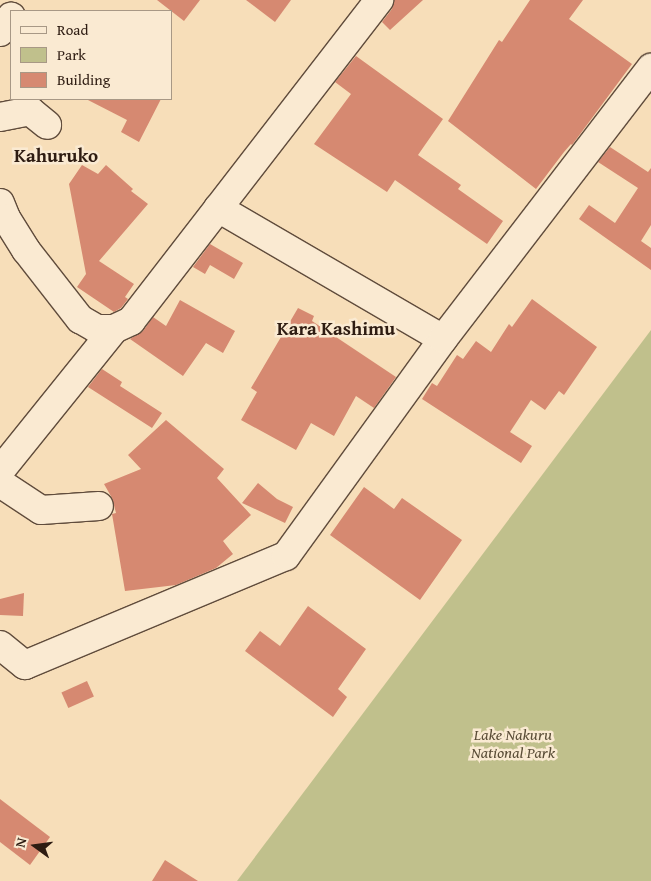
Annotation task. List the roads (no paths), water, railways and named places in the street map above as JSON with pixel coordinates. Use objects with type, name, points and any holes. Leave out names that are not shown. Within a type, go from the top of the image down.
[{"type":"street","points":[[0,203],[6,218],[26,250],[80,319],[96,329],[114,329],[131,321],[379,0]]},
{"type":"street","points":[[0,32],[10,18]]},
{"type":"street","points":[[0,644],[24,665],[286,556],[443,339],[651,68]]},
{"type":"street","points":[[0,117],[30,111],[46,125]]},
{"type":"street","points":[[218,208],[443,339]]},
{"type":"street","points":[[0,471],[114,329]]},
{"type":"street","points":[[0,482],[41,510],[99,506]]},
{"type":"district","name":"Kahuruko","points":[[56,156]]},
{"type":"district","name":"Kara Kashimu","points":[[336,329]]},
{"type":"park label","name":"Lake Nakuru National Park","points":[[513,743]]}]
